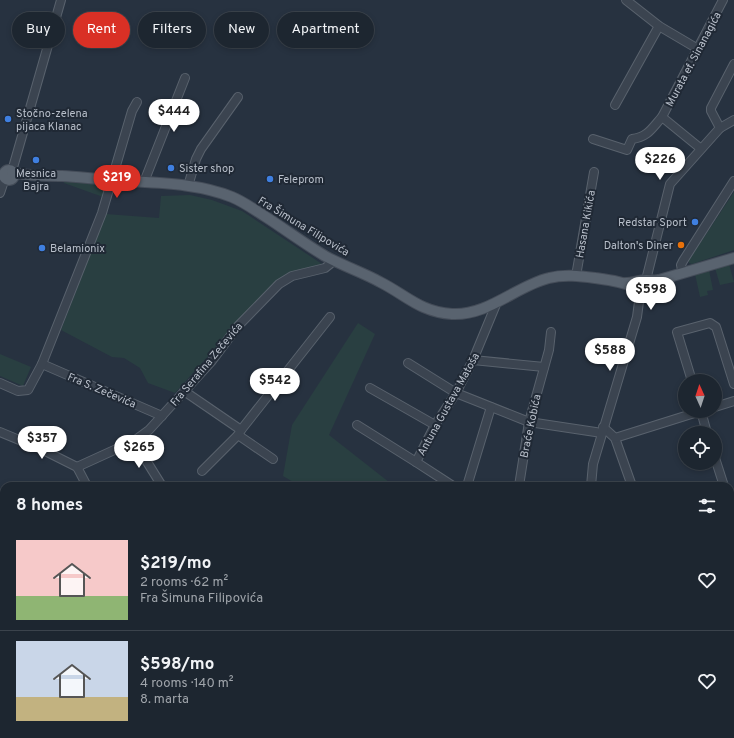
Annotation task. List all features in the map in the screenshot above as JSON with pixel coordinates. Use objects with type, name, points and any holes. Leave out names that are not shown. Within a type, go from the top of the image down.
[{"type":"main road","name":"Fra Šimuna Filipovića","points":[[6,178],[28,175],[49,175],[188,186],[212,191],[232,198],[257,211],[332,260],[380,282],[413,303],[426,309],[439,312],[461,313],[482,308],[534,283],[562,275],[645,287]]},
{"type":"main road","points":[[645,287],[662,284],[676,276],[734,258]]},
{"type":"street","points":[[6,178],[56,0]]},
{"type":"street","points":[[6,178],[61,0]]},
{"type":"street","points":[[626,0],[660,26],[698,49]]},
{"type":"street","name":"Murata ef. Sinanagića","points":[[593,139],[627,150],[632,139],[646,136],[662,117],[698,49],[721,1]]},
{"type":"street","points":[[614,105],[660,26]]},
{"type":"street","points":[[720,128],[711,111],[711,108],[734,64]]},
{"type":"street","points":[[144,182],[185,78]]},
{"type":"street","points":[[188,186],[196,159],[201,149],[238,97]]},
{"type":"street","points":[[0,383],[18,391],[28,390],[42,364],[102,212],[132,111],[137,102]]},
{"type":"street","points":[[662,117],[700,148]]},
{"type":"street","points":[[591,482],[593,464],[637,317],[670,184],[700,148],[720,128],[734,120]]},
{"type":"street","name":"Hasana Kikića","points":[[576,276],[594,172]]},
{"type":"street","points":[[691,272],[685,272],[682,270],[681,265],[734,181]]},
{"type":"street","name":"Fra Serafina Zečevića","points":[[76,467],[134,441],[150,430],[211,362],[238,326],[279,284],[292,276],[325,268],[332,260]]},
{"type":"street","name":"Antuna Gustava Matoša","points":[[416,462],[435,425],[456,393],[473,360],[497,302]]},
{"type":"street","points":[[202,471],[240,432],[330,317]]},
{"type":"street","points":[[690,374],[677,332],[710,323],[716,327],[734,384]]},
{"type":"street","name":"Braće Kobića","points":[[520,482],[530,422],[549,350],[551,332]]},
{"type":"street","points":[[473,360],[544,367]]},
{"type":"street","points":[[408,363],[456,393],[530,422],[603,430],[615,438],[631,482]]},
{"type":"street","name":"Fra S. Zečevića","points":[[42,364],[162,416]]},
{"type":"street","points":[[370,388],[435,425]]},
{"type":"street","points":[[184,391],[240,432],[273,459]]},
{"type":"street","points":[[722,405],[734,401]]},
{"type":"street","points":[[468,482],[491,407]]},
{"type":"street","points":[[615,438],[679,418]]},
{"type":"street","points":[[357,425],[447,482]]},
{"type":"street","points":[[0,432],[41,449],[76,467],[85,482]]},
{"type":"street","points":[[134,441],[160,482]]},
{"type":"street","points":[[719,470],[723,482]]},
{"type":"green space","points":[[65,181],[103,184],[105,190],[103,197],[64,183]]},
{"type":"green space","points":[[734,192],[734,250],[692,264],[689,263],[689,260]]},
{"type":"green space","points":[[190,195],[212,200],[242,211],[322,264],[288,273],[279,279],[175,393],[148,383],[140,368],[124,358],[112,357],[61,330],[106,214],[159,218],[161,196]]},
{"type":"green space","points":[[729,264],[734,282],[720,285],[715,268]]},
{"type":"green space","points":[[709,270],[713,290],[707,291],[708,295],[700,297],[695,274]]},
{"type":"green space","points":[[358,323],[375,334],[329,435],[389,482],[293,482],[283,476],[292,425]]},
{"type":"green space","points":[[0,354],[31,367],[23,386],[0,376]]},
{"type":"place","name":"Stočno-zelena pijaca Klanac","points":[[8,119]]},
{"type":"place","name":"Mesnica Bajra","points":[[36,160]]},
{"type":"place","name":"Sister shop","points":[[171,168]]},
{"type":"place","name":"Feleprom","points":[[270,179]]},
{"type":"place","name":"Redstar Sport","points":[[695,222]]},
{"type":"place","name":"Dalton's Diner","points":[[681,245]]},
{"type":"place","name":"Belamionix","points":[[42,248]]}]
